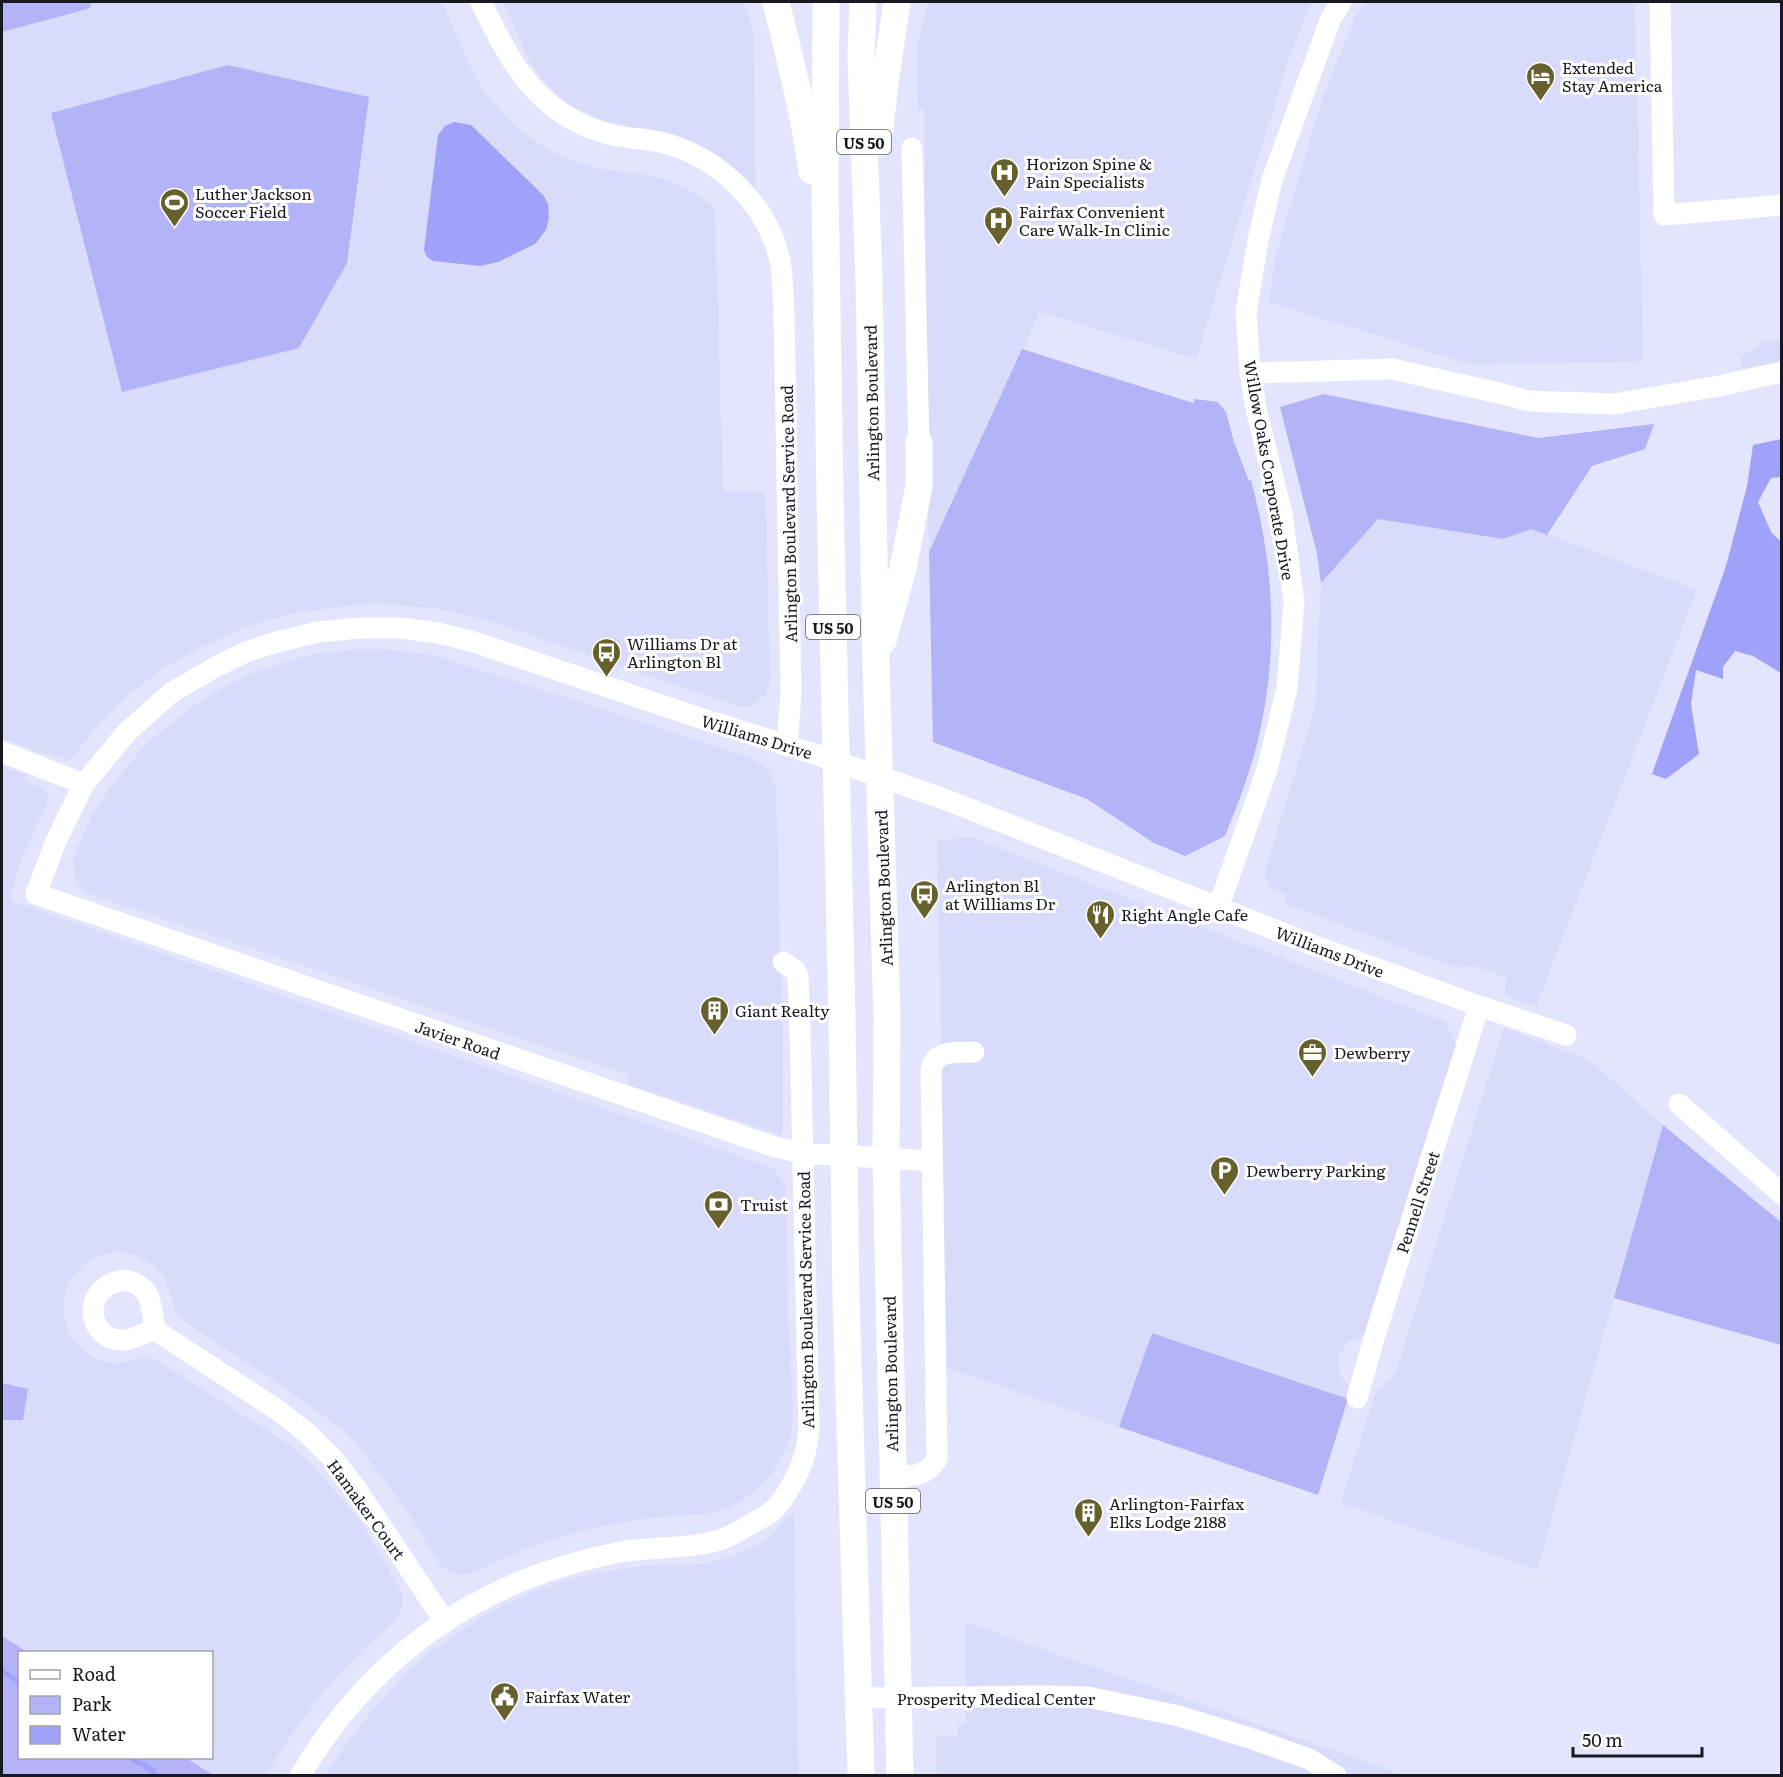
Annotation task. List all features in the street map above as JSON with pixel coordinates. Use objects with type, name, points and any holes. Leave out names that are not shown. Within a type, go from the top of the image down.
[{"type":"main road","points":[[776,2],[796,81],[808,145],[817,211],[827,340]]},
{"type":"main road","name":"US 50","points":[[826,2],[827,340],[844,1156],[861,1776]]},
{"type":"main road","name":"Arlington Boulevard","points":[[862,2],[861,58],[869,282],[876,665],[886,1017],[886,1158],[900,1776]]},
{"type":"main road","points":[[869,282],[880,122],[897,2]]},
{"type":"main road","points":[[876,665],[903,568],[917,497],[921,474],[919,443]]},
{"type":"street","name":"Arlington Boulevard Service Road","points":[[481,2],[512,60],[527,82],[543,98],[563,114],[587,126],[611,134],[662,142],[687,150],[725,174],[739,186],[751,200],[774,241],[783,282],[791,694],[787,746]]},
{"type":"street","name":"Willow Oaks Corporate Drive","points":[[1218,908],[1267,770],[1287,688],[1294,602],[1282,514],[1257,413],[1250,373],[1246,312],[1259,236],[1272,180],[1331,18],[1341,2]]},
{"type":"street","points":[[1660,2],[1664,215],[1782,205]]},
{"type":"street","points":[[912,148],[919,443]]},
{"type":"street","points":[[1250,373],[1392,369],[1528,401],[1614,404],[1719,386],[1782,372]]},
{"type":"street","name":"Williams Drive","points":[[36,894],[56,841],[84,784],[126,734],[172,692],[221,664],[273,643],[318,632],[360,628],[402,628],[438,633],[474,642],[836,761],[947,800],[1318,947],[1566,1035]]},
{"type":"street","points":[[2,752],[84,784]]},
{"type":"street","name":"Javier Road","points":[[36,894],[784,1150],[932,1161]]},
{"type":"street","name":"Arlington Boulevard Service Road","points":[[445,1622],[487,1598],[553,1569],[591,1558],[624,1552],[704,1544],[726,1538],[773,1510],[798,1474],[805,1454],[808,1431],[798,977],[795,970],[783,962]]},
{"type":"street","name":"Pennell Street","points":[[1357,1398],[1479,1006]]},
{"type":"street","points":[[892,1476],[922,1473],[937,1459],[930,1079],[933,1061],[937,1057],[944,1054],[974,1052]]},
{"type":"street","points":[[1679,1104],[1782,1194]]},
{"type":"street","name":"Hamaker Court","points":[[155,1330],[279,1411],[308,1434],[334,1460],[356,1487],[445,1622]]},
{"type":"street","points":[[300,1776],[327,1734],[360,1693],[389,1665],[445,1622]]},
{"type":"street","name":"Prosperity Medical Center","points":[[858,1698],[1055,1696],[1110,1700],[1179,1716],[1253,1739],[1309,1759],[1336,1776]]},
{"type":"shaded area","points":[[2,2],[442,2],[481,87],[521,131],[549,150],[571,160],[595,168],[663,179],[687,188],[715,207],[723,491],[765,491],[770,681],[765,696],[750,706],[738,706],[483,619],[433,608],[379,604],[355,605],[301,612],[264,621],[201,647],[162,669],[126,697],[100,722],[70,761],[48,753],[46,755],[2,738]]},
{"type":"shaded area","points":[[503,2],[744,2],[753,31],[756,192],[647,130],[604,121],[572,106],[541,78],[530,62]]},
{"type":"shaded area","points":[[928,2],[1312,2],[1290,55],[1196,359],[1040,312],[929,552],[924,107],[918,110],[917,45]]},
{"type":"shaded area","points":[[1366,2],[1635,2],[1643,361],[1472,365],[1269,302],[1275,258],[1323,97],[1356,16]]},
{"type":"shaded area","points":[[1781,338],[1781,363],[1741,368],[1741,357],[1763,342]]},
{"type":"shaded area","points":[[1378,519],[1503,539],[1531,528],[1697,590],[1536,1007],[1505,995],[1507,978],[1475,966],[1454,967],[1284,903],[1287,895],[1270,887],[1264,875],[1315,707],[1321,583]]},
{"type":"shaded area","points":[[385,649],[438,656],[749,757],[764,766],[771,775],[776,790],[782,1004],[782,1135],[629,1085],[628,1074],[92,895],[81,888],[74,876],[73,858],[92,815],[117,778],[158,734],[192,707],[248,675],[312,654]]},
{"type":"shaded area","points":[[2,766],[26,775],[24,781],[40,787],[50,796],[20,863],[10,900],[765,1165],[774,1169],[783,1181],[786,1190],[793,1416],[786,1449],[768,1478],[745,1499],[728,1508],[711,1513],[642,1519],[584,1530],[529,1547],[471,1574],[460,1575],[449,1572],[440,1565],[405,1508],[381,1475],[352,1439],[340,1428],[279,1384],[182,1320],[174,1310],[164,1277],[151,1264],[135,1255],[116,1252],[99,1256],[83,1265],[71,1279],[64,1296],[63,1315],[68,1332],[79,1347],[93,1357],[110,1363],[143,1358],[156,1360],[287,1443],[308,1461],[363,1525],[402,1594],[402,1607],[395,1621],[361,1651],[323,1692],[266,1775],[2,1775]]},
{"type":"shaded area","points":[[971,837],[1446,1022],[1457,1046],[1368,1334],[1348,1341],[1339,1355],[1340,1376],[1351,1389],[1348,1399],[1152,1333],[1119,1427],[947,1368],[937,841]]},
{"type":"shaded area","points":[[1504,1028],[1589,1060],[1663,1125],[1537,1570],[1341,1503],[1375,1393],[1396,1372]]},
{"type":"shaded area","points":[[794,1513],[798,1775],[325,1775],[375,1707],[409,1670],[429,1653],[489,1612],[532,1592],[595,1573],[642,1566],[709,1563],[733,1556],[769,1537]]},
{"type":"shaded area","points":[[965,1622],[1404,1775],[937,1775],[936,1737],[958,1736],[958,1724],[966,1723]]},
{"type":"green space","points":[[2,2],[99,2],[90,4],[91,8],[2,32]]},
{"type":"green space","name":"Luther Jackson Soccer Field","points":[[228,65],[369,97],[347,263],[299,348],[122,392],[51,113]]},
{"type":"green space","points":[[1022,349],[1193,403],[1195,399],[1218,402],[1226,412],[1234,442],[1249,481],[1251,480],[1265,547],[1271,612],[1269,677],[1264,711],[1250,768],[1225,836],[1185,856],[1154,843],[1087,799],[933,742],[929,552]]},
{"type":"green space","points":[[1324,394],[1538,438],[1654,424],[1645,449],[1592,466],[1547,535],[1531,529],[1503,539],[1378,519],[1321,583],[1317,554],[1280,407]]},
{"type":"green space","points":[[1663,1125],[1781,1222],[1781,1345],[1614,1298]]},
{"type":"green space","points":[[1152,1333],[1348,1399],[1318,1495],[1119,1427]]},
{"type":"green space","points":[[2,1383],[28,1389],[23,1420],[2,1420]]},
{"type":"green space","points":[[2,1636],[25,1651],[18,1651],[18,1759],[188,1759],[213,1775],[5,1776],[2,1774]]},
{"type":"water","points":[[454,122],[471,125],[543,195],[548,204],[549,218],[546,230],[535,244],[498,262],[480,266],[433,261],[427,257],[424,250],[438,135],[445,126]]},
{"type":"water","points":[[1781,439],[1781,477],[1771,478],[1758,502],[1771,532],[1781,542],[1781,673],[1753,656],[1735,651],[1723,667],[1723,679],[1696,670],[1691,704],[1699,754],[1666,779],[1652,774],[1726,566],[1747,486],[1753,445]]},
{"type":"waterway","points":[[2,1671],[18,1682]]},
{"type":"waterway","points":[[133,1759],[152,1770],[156,1776]]},
{"type":"place","name":"Extended Stay America","points":[[1541,102]]},
{"type":"place","name":"Horizon Spine & Pain Specialists","points":[[1005,198]]},
{"type":"place","name":"Luther Jackson Soccer Field","points":[[174,228]]},
{"type":"place","name":"Fairfax Convenient Care Walk-In Clinic","points":[[998,246]]},
{"type":"place","name":"Williams Dr at Arlington Bl","points":[[606,678]]},
{"type":"place","name":"Arlington Bl at Williams Dr","points":[[924,920]]},
{"type":"place","name":"Right Angle Cafe","points":[[1100,940]]},
{"type":"place","name":"Giant Realty","points":[[714,1036]]},
{"type":"place","name":"Dewberry","points":[[1313,1078]]},
{"type":"place","name":"Dewberry Parking","points":[[1225,1196]]},
{"type":"place","name":"Truist","points":[[719,1230]]},
{"type":"place","name":"Arlington-Fairfax Elks Lodge 2188","points":[[1088,1538]]},
{"type":"place","name":"Fairfax Water","points":[[504,1722]]}]
